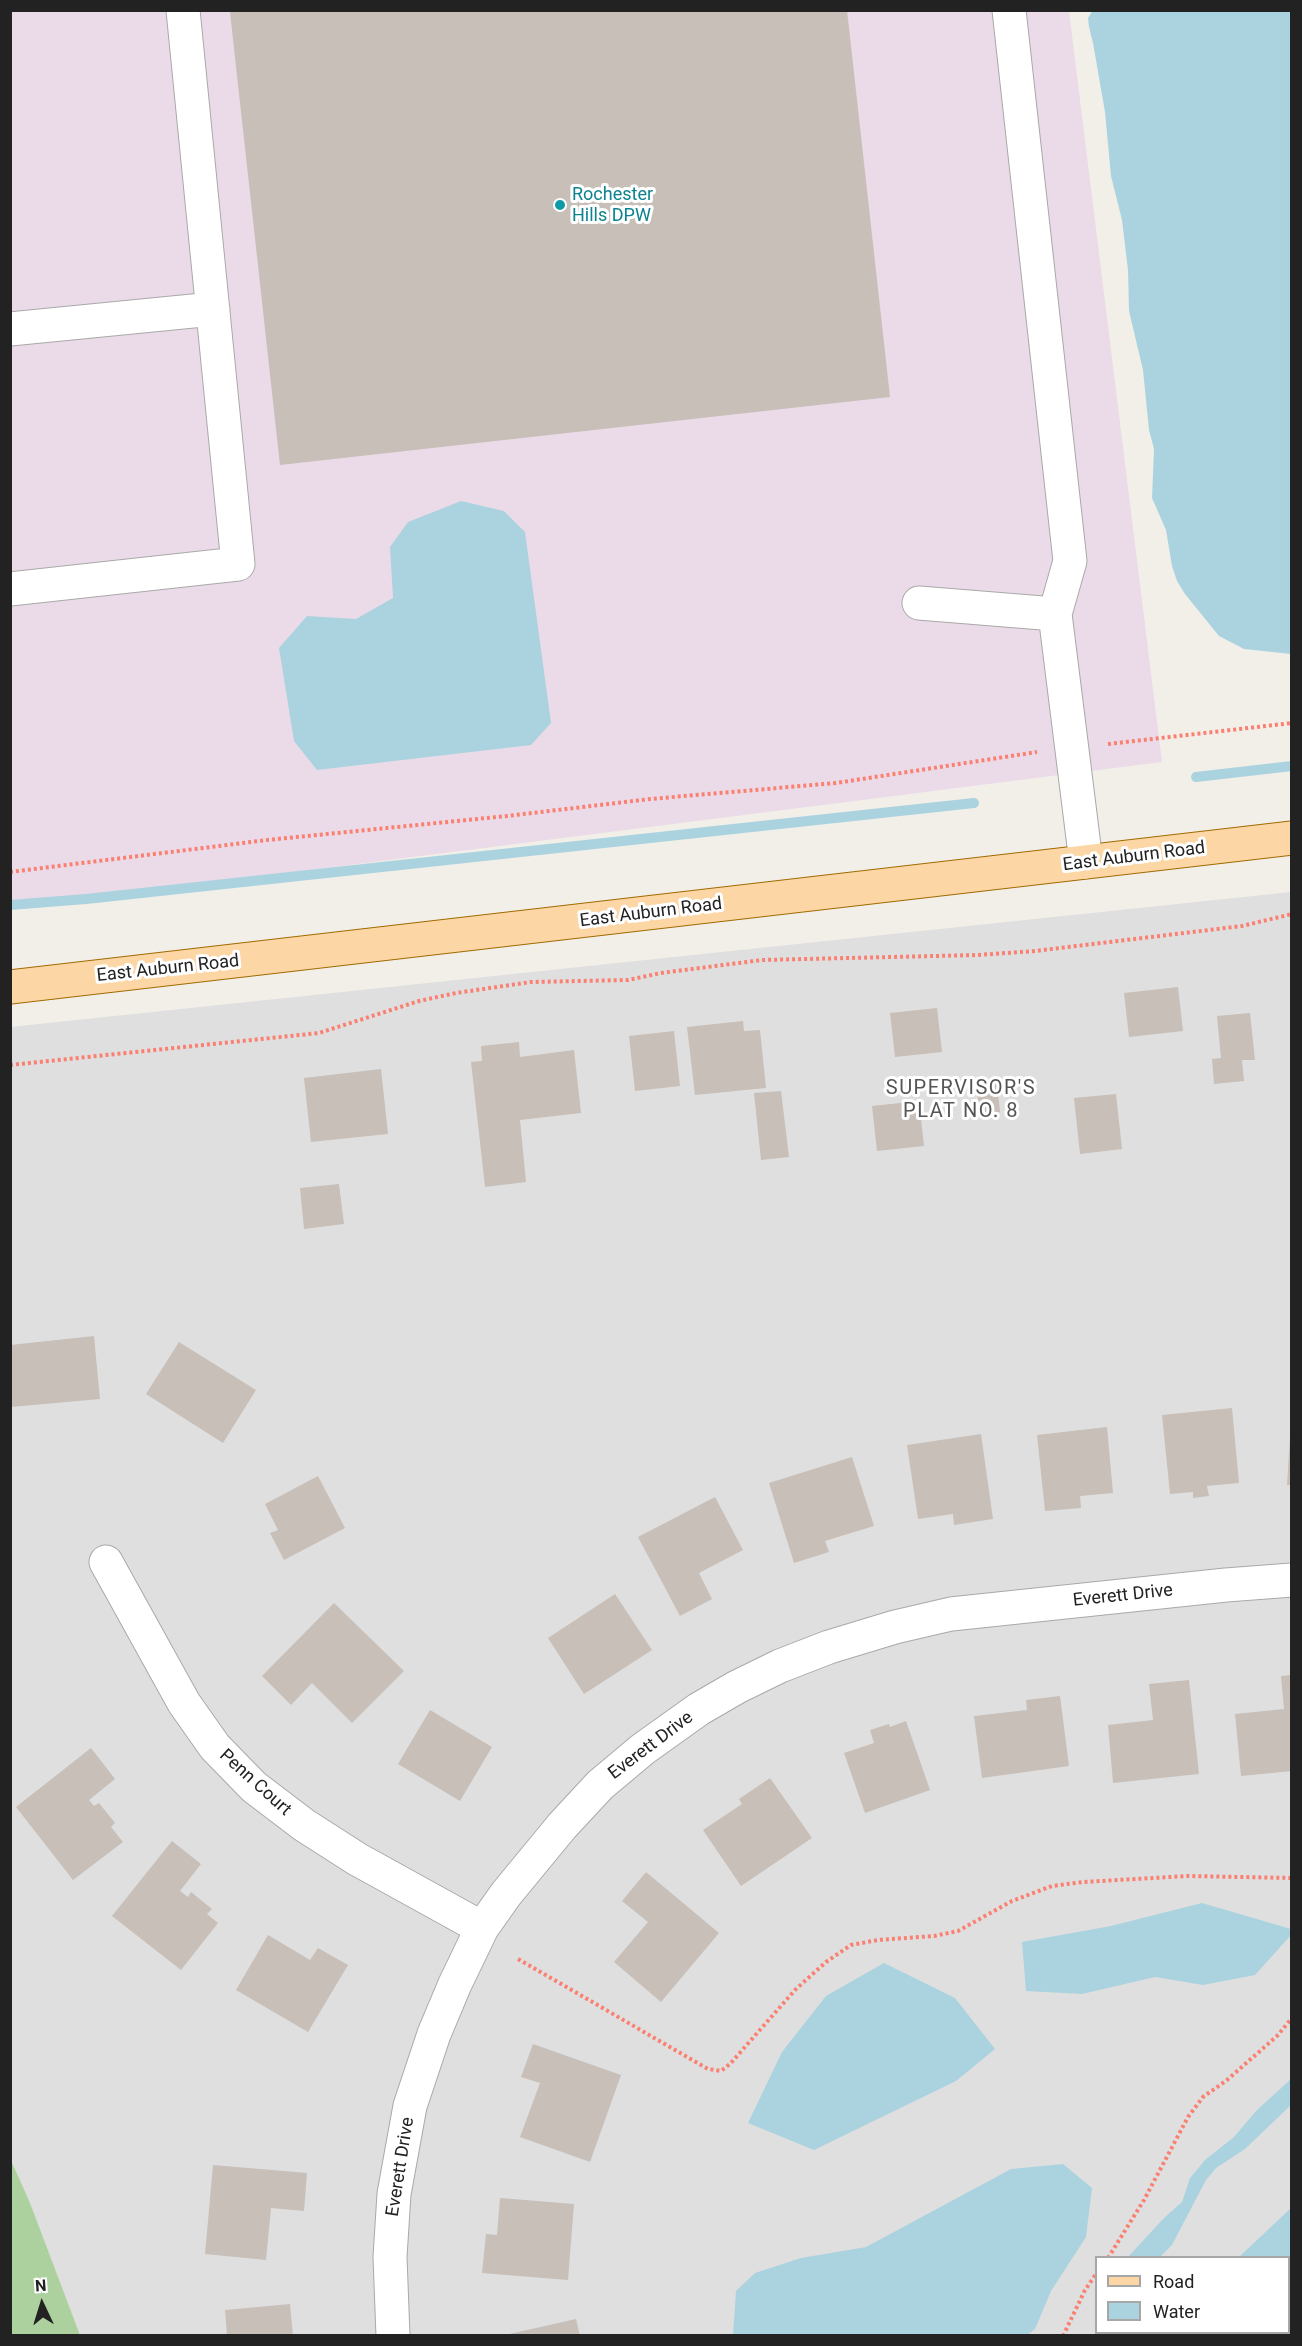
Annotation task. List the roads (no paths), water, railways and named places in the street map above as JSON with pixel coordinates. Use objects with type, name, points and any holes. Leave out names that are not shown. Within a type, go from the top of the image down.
[{"type":"main road","name":"East Auburn Road","points":[[10,987],[1292,838]]},
{"type":"street","points":[[10,589],[238,564],[183,10]]},
{"type":"street","points":[[1009,10],[1070,561],[1055,614],[1086,862]]},
{"type":"street","points":[[10,329],[213,309]]},
{"type":"street","points":[[919,603],[1055,614]]},
{"type":"street","name":"Penn Court","points":[[106,1562],[184,1703],[215,1748],[254,1787],[304,1825],[348,1854],[482,1928]]},
{"type":"street","name":"Everett Drive","points":[[393,2336],[390,2257],[394,2194],[410,2106],[435,2034],[482,1928],[506,1894],[562,1826],[600,1785],[643,1749],[699,1709],[780,1666],[840,1643],[951,1614],[1292,1580]]},
{"type":"water","points":[[1093,10],[1291,11],[1291,654],[1244,649],[1219,636],[1185,594],[1172,566],[1166,530],[1152,498],[1154,449],[1149,430],[1143,370],[1129,311],[1128,270],[1122,220],[1111,176],[1105,112],[1089,27],[1088,18]]},
{"type":"water","points":[[461,501],[504,511],[525,532],[551,723],[531,745],[317,770],[294,741],[279,648],[307,616],[356,619],[393,598],[390,547],[408,522]]},
{"type":"water","points":[[1202,1903],[1291,1929],[1291,1935],[1255,1975],[1203,1985],[1155,1977],[1082,1994],[1026,1991],[1022,1942],[1111,1926]]},
{"type":"water","points":[[884,1963],[955,1998],[995,2049],[956,2081],[814,2150],[748,2123],[782,2052],[826,1996]]},
{"type":"water","points":[[1291,2079],[1291,2105],[1245,2149],[1216,2168],[1206,2180],[1172,2245],[1161,2256],[1129,2256],[1182,2202],[1190,2178],[1205,2160],[1234,2137],[1256,2111]]},
{"type":"water","points":[[1063,2164],[1092,2188],[1086,2237],[1051,2291],[1035,2329],[1027,2335],[733,2335],[736,2291],[755,2273],[801,2258],[866,2247],[1011,2169]]},
{"type":"water","points":[[1291,2208],[1291,2335],[1187,2335],[1290,2334],[1290,2256],[1240,2256]]},
{"type":"waterway","points":[[1196,777],[1292,766]]},
{"type":"waterway","points":[[10,905],[86,899],[974,803]]},
{"type":"place","name":"Rochester Hills DPW","points":[[560,205]]},
{"type":"district","name":"SUPERVISOR'S PLAT NO. 8","points":[[961,1100]]}]
